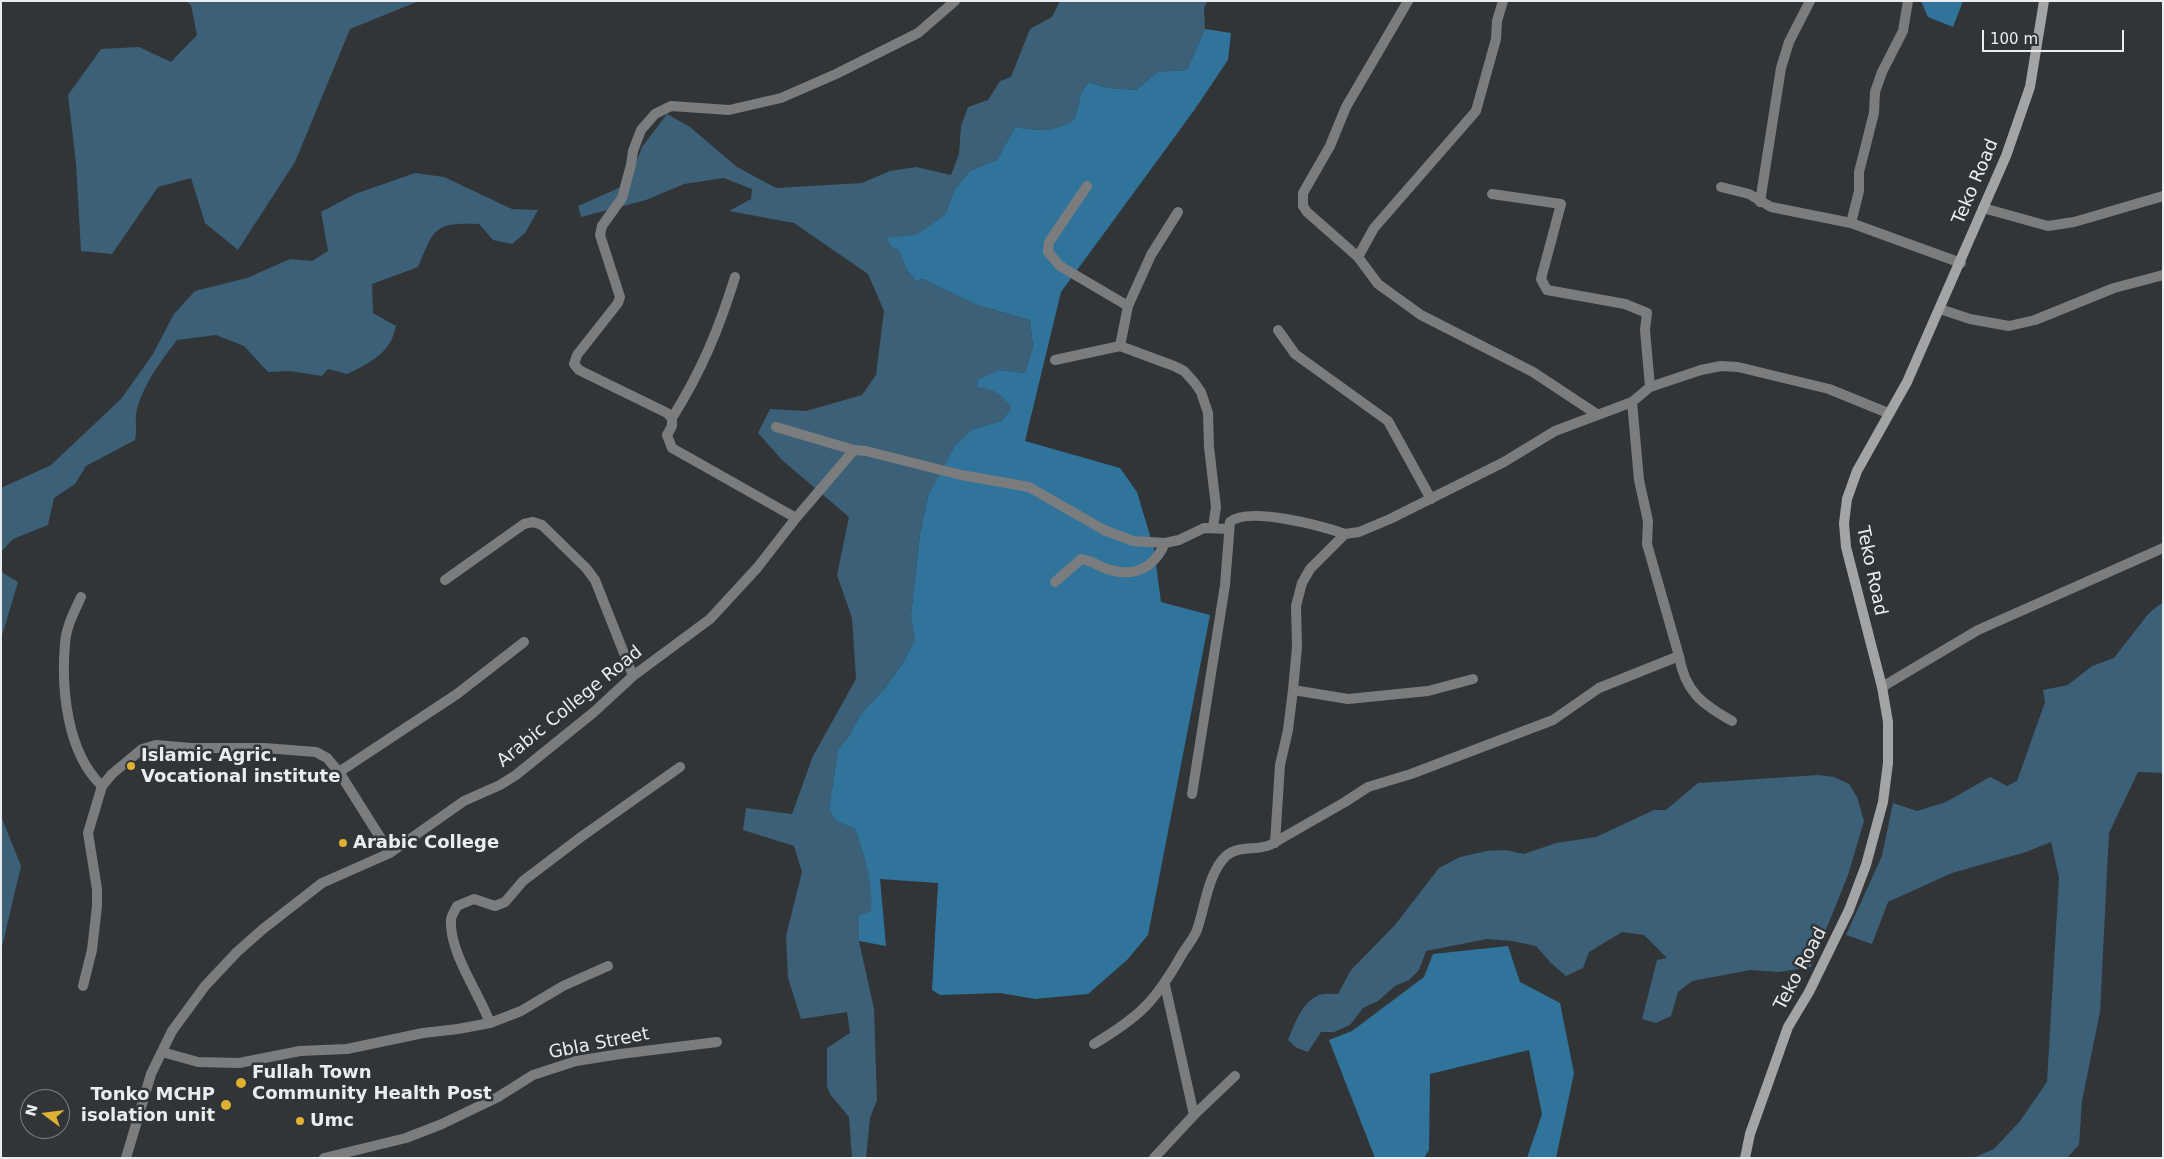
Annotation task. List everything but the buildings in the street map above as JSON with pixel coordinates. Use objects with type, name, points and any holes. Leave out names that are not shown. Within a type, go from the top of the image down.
[{"type":"street","points":[[672,418],[667,413],[579,370],[574,364],[576,355],[620,298],[600,235],[602,226],[622,198],[631,165],[632,151],[641,130],[655,114],[671,106],[729,110],[781,98],[836,74],[918,32],[955,1]]},
{"type":"street","points":[[1408,1],[1346,107],[1330,146],[1303,193],[1303,206],[1307,212],[1358,257],[1378,284],[1420,315],[1532,372],[1598,414]]},
{"type":"street","points":[[1760,202],[1781,68],[1789,42],[1810,1]]},
{"type":"street","points":[[1851,223],[1859,191],[1859,172],[1874,113],[1875,92],[1882,72],[1903,31],[1908,1]]},
{"type":"street","name":"Teko Road","points":[[1745,1158],[1750,1134],[1788,1027],[1809,992],[1832,947],[1866,865],[1883,802],[1888,763],[1888,722],[1882,687],[1846,547],[1844,523],[1847,499],[1857,471],[1906,382],[1940,309],[2006,156],[2030,88],[2044,1]]},
{"type":"street","points":[[1358,257],[1374,228],[1476,111],[1496,40],[1500,3]]},
{"type":"street","points":[[1088,186],[1049,242],[1048,252],[1060,266],[1094,288],[1128,306]]},
{"type":"street","points":[[1721,187],[1749,194],[1760,202],[1771,206],[1851,223],[1961,263]]},
{"type":"street","points":[[1492,194],[1561,204],[1541,279],[1543,285],[1547,290],[1625,304],[1647,313],[1644,330],[1650,387]]},
{"type":"street","points":[[1983,208],[2048,226],[2074,222],[2163,196]]},
{"type":"street","points":[[1120,346],[1128,306],[1151,254],[1178,212]]},
{"type":"street","points":[[1940,309],[1970,320],[2008,326],[2035,320],[2114,288],[2163,275]]},
{"type":"street","points":[[735,277],[721,321],[696,379],[672,418],[672,426],[667,436],[672,448],[796,518]]},
{"type":"street","points":[[1278,330],[1295,354],[1388,420],[1431,499]]},
{"type":"street","points":[[1055,360],[1120,346],[1184,371],[1201,392],[1208,413],[1209,447],[1216,507],[1213,527]]},
{"type":"street","points":[[1192,794],[1226,585],[1230,522],[1235,518],[1250,515],[1274,516],[1329,528],[1345,534],[1358,532],[1390,520],[1504,462],[1556,432],[1632,402],[1650,387],[1701,370],[1721,366],[1738,367],[1830,389],[1888,413]]},
{"type":"street","points":[[1632,402],[1639,480],[1648,521],[1647,544],[1679,656],[1682,675],[1704,705],[1732,721]]},
{"type":"street","points":[[776,427],[854,450],[866,450],[961,475],[1029,487],[1104,530],[1133,541],[1165,543],[1179,540],[1204,528],[1229,529]]},
{"type":"street","name":"Arabic College Road","points":[[126,1158],[151,1074],[172,1031],[205,986],[263,929],[322,883],[390,853],[464,801],[500,785],[516,775],[594,712],[632,676],[710,619],[757,568],[796,518],[854,450]]},
{"type":"street","points":[[445,580],[524,524],[533,522],[542,525],[586,568],[595,580],[632,676]]},
{"type":"street","points":[[1275,842],[1280,765],[1288,730],[1297,647],[1296,606],[1302,583],[1310,570],[1345,534]]},
{"type":"street","points":[[1055,582],[1081,559],[1089,560],[1106,569],[1129,574],[1146,569],[1160,556],[1165,543]]},
{"type":"street","points":[[1882,687],[1978,630],[2163,548]]},
{"type":"street","points":[[80,597],[69,625],[65,643],[66,702],[78,747],[94,778],[102,786]]},
{"type":"street","points":[[339,772],[457,694],[524,642]]},
{"type":"street","points":[[1094,1044],[1145,1009],[1165,985],[1194,937],[1220,863],[1236,851],[1261,849],[1345,802],[1368,786],[1411,774],[1553,720],[1599,688],[1679,656]]},
{"type":"street","points":[[1293,690],[1348,699],[1428,690],[1473,679]]},
{"type":"street","points":[[84,986],[92,950],[97,906],[97,889],[88,833],[102,786],[112,774],[142,749],[156,745],[316,752],[327,758],[339,772],[390,853]]},
{"type":"street","points":[[490,1023],[482,1002],[462,963],[454,941],[451,920],[457,906],[474,899],[495,906],[505,902],[523,881],[574,842],[680,767]]},
{"type":"street","points":[[162,1052],[198,1062],[239,1064],[291,1052],[347,1049],[490,1023],[521,1011],[564,986],[608,966]]},
{"type":"street","points":[[1165,985],[1194,1115]]},
{"type":"street","name":"Gbla Street","points":[[324,1158],[406,1138],[442,1124],[498,1097],[533,1075],[576,1062],[620,1054],[717,1042]]},
{"type":"street","points":[[1154,1158],[1194,1115],[1235,1076]]},
{"type":"shaded area","points":[[186,1],[419,1],[350,29],[295,162],[238,250],[205,223],[191,178],[158,187],[112,254],[81,251],[76,163],[68,95],[101,49],[139,47],[171,62],[197,35],[191,5]]},
{"type":"shaded area","points":[[1060,1],[1207,1],[1204,8],[1205,29],[1187,70],[1158,72],[1136,90],[1108,88],[1089,82],[1081,94],[1075,119],[1067,124],[1046,130],[1015,127],[997,160],[970,171],[955,189],[945,215],[898,249],[906,268],[916,281],[923,279],[977,305],[1030,320],[1033,347],[1025,373],[1000,370],[989,387],[1005,398],[1011,408],[1002,421],[973,429],[928,496],[920,534],[911,615],[915,640],[904,661],[886,687],[861,714],[849,736],[838,750],[829,809],[836,821],[855,829],[866,858],[872,890],[871,911],[859,941],[874,1009],[877,1100],[870,1118],[866,1158],[852,1158],[849,1117],[830,1094],[827,1086],[827,1048],[850,1033],[847,1012],[801,1019],[788,978],[786,936],[802,872],[794,846],[743,830],[746,808],[792,814],[813,756],[856,679],[852,618],[837,575],[849,517],[782,460],[758,433],[770,409],[806,411],[862,395],[876,375],[884,311],[868,274],[794,223],[729,211],[751,199],[752,189],[724,178],[684,184],[646,200],[581,217],[578,206],[628,184],[642,147],[667,114],[690,127],[737,167],[776,188],[862,183],[890,171],[916,167],[951,175],[959,154],[961,126],[968,107],[988,100],[1000,81],[1011,77],[1030,29],[1052,17]]},
{"type":"shaded area","points":[[1921,1],[1963,1],[1953,27],[1928,17]]},
{"type":"shaded area","points":[[1205,29],[1231,33],[1228,60],[1195,109],[1061,292],[1025,441],[1120,468],[1137,492],[1154,549],[1161,602],[1210,615],[1148,935],[1127,960],[1088,994],[1035,999],[1000,993],[940,995],[932,990],[938,883],[880,879],[886,946],[859,941],[859,916],[871,911],[871,889],[868,869],[855,829],[836,821],[829,809],[838,750],[849,736],[861,714],[886,687],[904,661],[915,640],[911,615],[920,534],[928,496],[955,446],[973,429],[1002,421],[1011,408],[1005,399],[997,393],[977,387],[978,380],[1000,370],[1025,373],[1033,347],[1030,320],[977,305],[923,279],[916,281],[906,268],[898,249],[892,247],[887,238],[916,235],[945,215],[955,189],[970,171],[997,160],[1015,127],[1046,130],[1060,127],[1075,119],[1081,94],[1089,82],[1108,88],[1136,90],[1158,72],[1187,70]]},
{"type":"shaded area","points":[[415,173],[444,177],[512,209],[538,210],[525,233],[512,244],[493,240],[479,224],[444,227],[438,230],[428,243],[418,267],[372,284],[373,313],[396,326],[389,343],[378,356],[364,366],[347,374],[328,369],[322,376],[290,371],[268,372],[244,346],[216,335],[177,340],[154,373],[140,399],[136,412],[135,440],[86,466],[75,484],[54,498],[48,525],[13,539],[1,552],[1,488],[51,465],[121,399],[153,354],[174,314],[195,291],[247,278],[290,259],[312,261],[328,251],[321,212],[355,194]]},
{"type":"shaded area","points":[[1,567],[3,573],[18,582],[1,639]]},
{"type":"shaded area","points":[[2163,602],[2163,773],[2138,772],[2109,833],[2100,1012],[2082,1101],[2079,1145],[2067,1158],[1973,1158],[1994,1149],[2020,1121],[2047,1082],[2059,878],[2051,842],[2026,852],[1952,873],[1888,902],[1872,944],[1846,935],[1882,856],[1893,803],[1917,811],[1946,802],[1990,777],[2007,786],[2017,781],[2045,702],[2043,690],[2068,685],[2092,666],[2114,658],[2149,613]]},
{"type":"shaded area","points":[[1819,775],[1834,777],[1849,784],[1857,797],[1864,821],[1848,875],[1811,967],[1779,972],[1750,970],[1692,981],[1678,992],[1671,1016],[1656,1023],[1642,1019],[1657,960],[1667,958],[1644,935],[1622,932],[1589,952],[1583,968],[1566,976],[1536,946],[1512,941],[1487,939],[1426,951],[1419,970],[1409,980],[1395,986],[1378,1001],[1363,1008],[1350,1025],[1334,1032],[1321,1032],[1308,1052],[1297,1048],[1288,1040],[1299,1014],[1308,1003],[1321,994],[1338,994],[1351,970],[1395,925],[1439,868],[1460,857],[1487,851],[1505,850],[1524,854],[1556,843],[1596,837],[1654,810],[1666,810],[1698,783]]},
{"type":"shaded area","points":[[1,816],[21,866],[1,951]]},
{"type":"shaded area","points":[[1508,946],[1520,982],[1560,1003],[1574,1073],[1556,1158],[1527,1158],[1542,1114],[1529,1050],[1430,1074],[1429,1150],[1424,1158],[1375,1158],[1329,1040],[1352,1031],[1424,977],[1433,954]]},
{"type":"place","name":"Islamic Agric. Vocational institute","points":[[131,766]]},
{"type":"place","name":"Arabic College","points":[[343,843]]},
{"type":"place","name":"Fullah Town Community Health Post","points":[[241,1083]]},
{"type":"place","name":"Tonko MCHP isolation unit","points":[[226,1105]]},
{"type":"place","name":"Umc","points":[[300,1121]]}]
